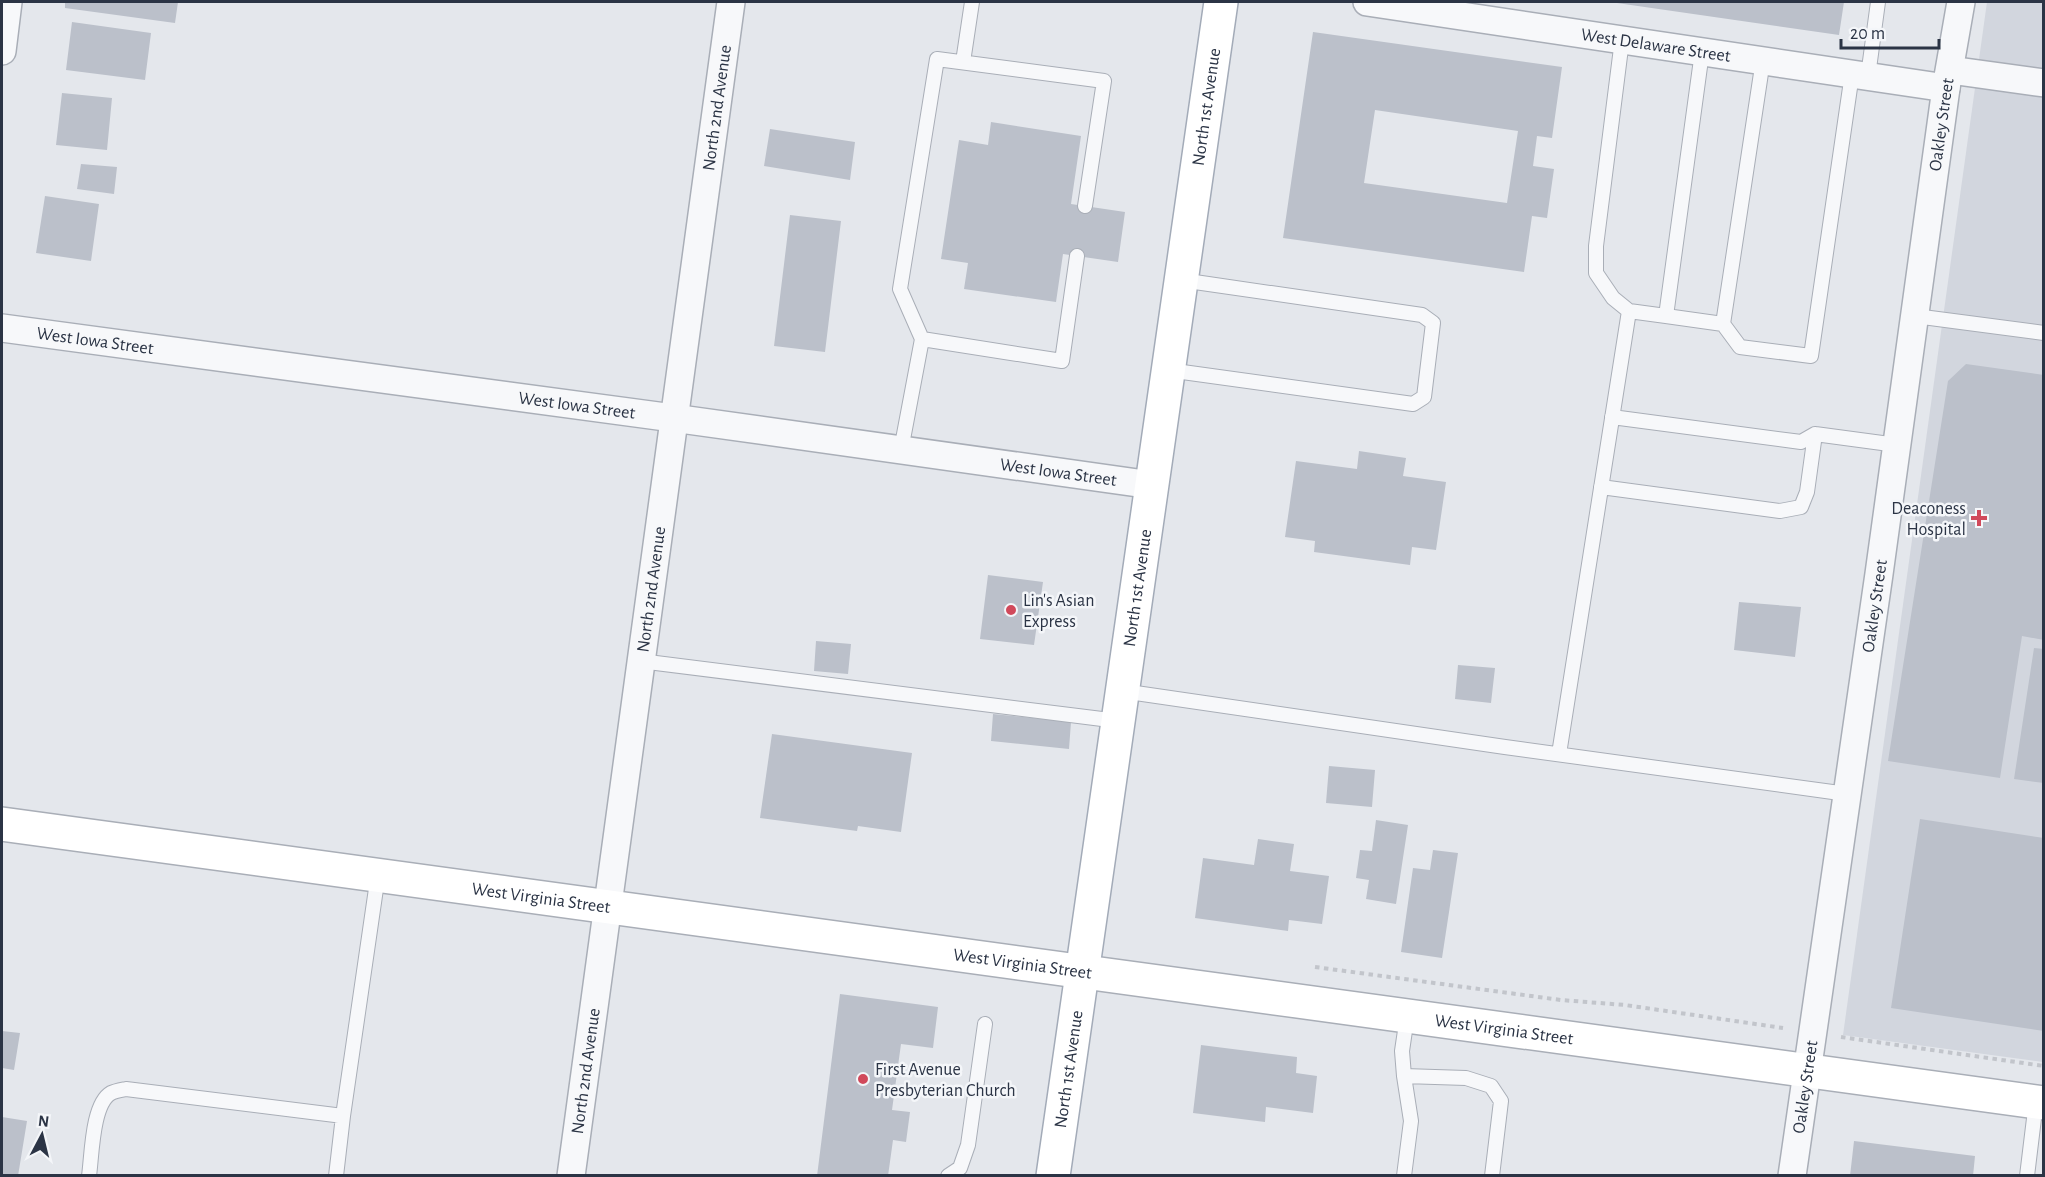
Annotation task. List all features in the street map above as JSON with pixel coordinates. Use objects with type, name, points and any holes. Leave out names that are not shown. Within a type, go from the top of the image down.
[{"type":"street","points":[[2,51],[8,2]]},
{"type":"street","name":"North 2nd Avenue","points":[[571,1176],[731,2]]},
{"type":"street","name":"North 1st Avenue","points":[[1053,1176],[1221,2]]},
{"type":"street","name":"West Delaware Street","points":[[1367,2],[1860,75],[2043,83]]},
{"type":"street","name":"Oakley Street","points":[[1792,1176],[1948,79],[1961,2]]},
{"type":"street","name":"West Iowa Street","points":[[2,328],[673,417],[1152,485]]},
{"type":"street","name":"West Virginia Street","points":[[2,824],[2039,1102]]},
{"type":"lane","points":[[963,62],[972,2]]},
{"type":"lane","points":[[1622,40],[1597,235],[1596,273],[1613,298],[1629,311],[1723,324],[1740,346],[1811,356],[1860,75],[1878,2]]},
{"type":"lane","points":[[1666,316],[1702,52]]},
{"type":"lane","points":[[902,450],[922,339],[900,289],[936,59],[1104,81],[1085,206]]},
{"type":"lane","points":[[1723,324],[1762,60]]},
{"type":"lane","points":[[922,339],[1062,361],[1077,256]]},
{"type":"lane","points":[[1168,370],[1413,404],[1424,397],[1433,323],[1422,315],[1181,279]]},
{"type":"lane","points":[[1559,754],[1629,311]]},
{"type":"lane","points":[[1915,316],[2043,333]]},
{"type":"lane","points":[[1612,417],[1801,442],[1815,435],[1897,445]]},
{"type":"lane","points":[[1601,487],[1780,511],[1801,507],[1808,492],[1815,435]]},
{"type":"lane","points":[[640,661],[1120,706],[1559,754],[1847,794]]},
{"type":"lane","points":[[336,1176],[342,1116],[378,875]]},
{"type":"lane","points":[[1404,1176],[1411,1121],[1402,1051],[1407,1017]]},
{"type":"lane","points":[[948,1176],[960,1168],[968,1145],[985,1024]]},
{"type":"lane","points":[[1404,1076],[1466,1078],[1491,1086],[1501,1101],[1492,1176]]},
{"type":"lane","points":[[89,1176],[96,1122],[102,1101],[112,1092],[126,1089],[342,1116]]},
{"type":"lane","points":[[2027,1176],[2039,1102]]},
{"type":"path","points":[[1812,1033],[2043,1066]]},
{"type":"shaded area","name":"Deaconess Hospital","points":[[1987,2],[2043,2],[2043,1062],[1843,1035]]},
{"type":"building","points":[[65,2],[178,2],[175,23],[65,8]]},
{"type":"building","points":[[1610,2],[1844,2],[1839,35]]},
{"type":"building","points":[[72,22],[151,33],[145,80],[66,70]]},
{"type":"building","points":[[1313,32],[1562,67],[1552,138],[1537,136],[1533,166],[1554,169],[1547,218],[1532,216],[1524,272],[1283,238]],"holes":[[[1375,110],[1518,131],[1507,203],[1364,183]]]},
{"type":"building","points":[[62,93],[112,98],[107,150],[56,145]]},
{"type":"building","points":[[991,122],[1081,136],[1071,204],[1125,212],[1118,262],[1063,254],[1056,302],[964,289],[968,263],[941,259],[959,140],[988,145]]},
{"type":"building","points":[[770,129],[855,142],[850,180],[764,166]]},
{"type":"building","points":[[81,164],[117,167],[114,194],[77,189]]},
{"type":"building","points":[[45,196],[99,204],[91,261],[36,253]]},
{"type":"building","points":[[790,215],[841,221],[825,352],[774,346]]},
{"type":"building","points":[[1966,364],[2044,375],[2044,640],[2022,636],[2000,778],[1888,761],[1948,381]]},
{"type":"building","points":[[1359,451],[1406,458],[1403,476],[1446,482],[1436,550],[1412,547],[1410,565],[1314,552],[1315,541],[1285,537],[1296,461],[1357,469]]},
{"type":"building","name":"Lin's Asian Express","points":[[988,575],[1043,582],[1034,645],[980,639]]},
{"type":"building","points":[[1739,602],[1801,607],[1795,657],[1734,650]]},
{"type":"building","points":[[816,641],[851,644],[848,674],[814,671]]},
{"type":"building","points":[[2034,648],[2044,649],[2044,783],[2014,779]]},
{"type":"building","points":[[1458,665],[1495,668],[1491,703],[1455,699]]},
{"type":"building","points":[[993,714],[1071,722],[1069,749],[991,741]]},
{"type":"building","points":[[772,734],[912,753],[901,832],[858,826],[857,831],[760,818]]},
{"type":"building","points":[[1329,766],[1375,770],[1372,807],[1326,803]]},
{"type":"building","points":[[1920,819],[2044,838],[2044,1031],[1891,1008]]},
{"type":"building","points":[[1376,820],[1408,825],[1396,904],[1366,899],[1369,880],[1356,878],[1360,850],[1372,851]]},
{"type":"building","points":[[1258,839],[1294,844],[1290,871],[1329,876],[1322,924],[1289,920],[1288,931],[1195,918],[1203,858],[1254,865]]},
{"type":"building","points":[[1433,850],[1458,853],[1442,958],[1401,952],[1413,868],[1430,870]]},
{"type":"building","name":"First Avenue Presbyterian Church","points":[[840,994],[938,1007],[933,1048],[901,1044],[892,1110],[910,1112],[906,1142],[893,1140],[888,1176],[817,1176]]},
{"type":"building","points":[[2,1031],[20,1033],[14,1070],[2,1068]]},
{"type":"building","points":[[1201,1045],[1297,1057],[1296,1073],[1317,1076],[1313,1113],[1266,1107],[1265,1122],[1193,1113]]},
{"type":"building","points":[[2,1117],[27,1121],[18,1176],[2,1176]]},
{"type":"building","points":[[1854,1141],[1975,1156],[1973,1176],[1850,1176]]},
{"type":"place","name":"Deaconess Hospital","points":[[1979,518]]},
{"type":"place","name":"Lin's Asian Express","points":[[1011,610]]},
{"type":"place","name":"First Avenue Presbyterian Church","points":[[863,1079]]}]
